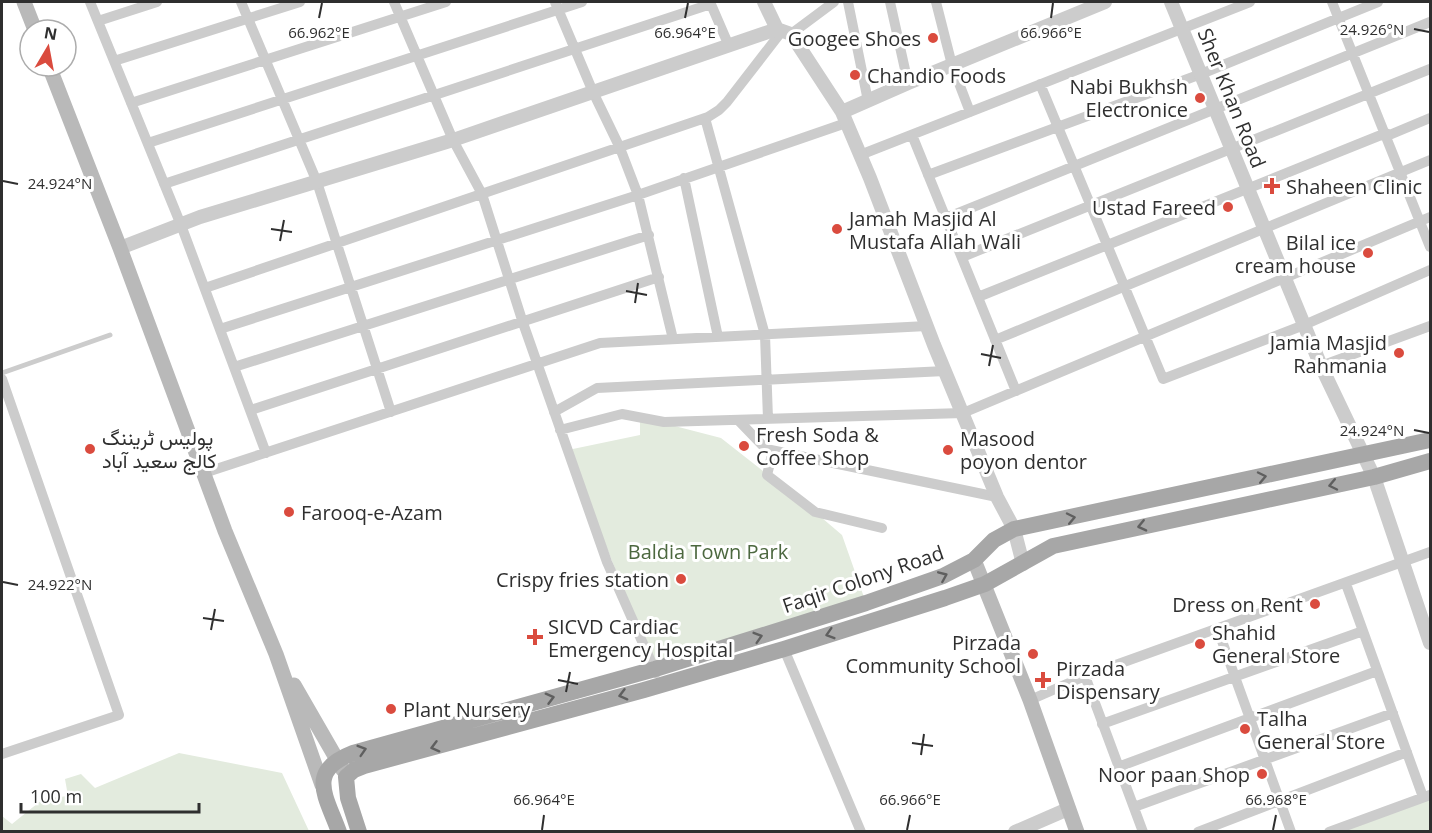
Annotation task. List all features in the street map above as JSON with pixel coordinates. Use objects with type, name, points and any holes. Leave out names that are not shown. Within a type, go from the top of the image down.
[{"type":"main road","points":[[24,2],[30,18]]},
{"type":"main road","points":[[54,78],[204,473],[276,654],[339,831]]},
{"type":"main road","name":"Faqir Colony Road","points":[[346,777],[354,770],[364,766],[657,677],[943,576],[974,560],[994,540],[1014,529],[1431,440]]},
{"type":"main road","name":"Faqir Colony Road","points":[[338,759],[403,738],[784,649],[984,584],[1053,546],[1374,477],[1431,461]]},
{"type":"main road","points":[[974,560],[1030,700],[1077,831]]},
{"type":"main road","points":[[276,654],[338,759],[346,777],[348,798],[359,831]]},
{"type":"main road","points":[[322,785],[326,771],[338,759]]},
{"type":"street","points":[[90,2],[181,225],[266,453]]},
{"type":"street","points":[[98,21],[157,2]]},
{"type":"street","points":[[241,2],[317,182],[391,412]]},
{"type":"street","points":[[114,61],[300,2]]},
{"type":"street","points":[[393,2],[453,140],[482,194],[537,365],[607,562],[657,677]]},
{"type":"street","points":[[131,103],[446,2]]},
{"type":"street","points":[[148,143],[416,56],[557,5],[582,2]]},
{"type":"street","points":[[764,2],[844,118],[997,498],[1014,529],[1023,564]]},
{"type":"street","points":[[848,2],[868,100]]},
{"type":"street","points":[[890,2],[908,83]]},
{"type":"street","points":[[936,2],[952,65],[970,112]]},
{"type":"street","points":[[220,329],[638,195],[719,166],[844,118],[868,100],[1105,2]]},
{"type":"street","name":"Sher Khan Road","points":[[1171,2],[1321,366],[1374,477],[1431,643]]},
{"type":"street","points":[[860,155],[1250,2]]},
{"type":"street","points":[[1332,2],[1401,171],[1426,219],[1431,247]]},
{"type":"street","points":[[928,175],[1201,74],[1378,2]]},
{"type":"street","points":[[164,184],[710,3],[729,46]]},
{"type":"street","points":[[120,248],[181,225],[453,140],[729,46],[783,31],[829,3]]},
{"type":"street","points":[[557,5],[593,92],[620,148],[638,195],[673,339]]},
{"type":"street","points":[[946,218],[1431,22]]},
{"type":"street","points":[[205,288],[705,118],[727,102],[783,31]]},
{"type":"street","points":[[962,257],[1431,69]]},
{"type":"street","points":[[1040,84],[1163,379],[1304,325],[1431,270]]},
{"type":"street","points":[[705,118],[765,334],[768,419]]},
{"type":"street","points":[[978,297],[1248,188],[1431,118]]},
{"type":"street","points":[[912,135],[1016,391]]},
{"type":"street","points":[[995,340],[1431,160]]},
{"type":"street","points":[[684,178],[718,337]]},
{"type":"street","points":[[560,430],[622,414],[664,422],[963,413],[1426,219]]},
{"type":"street","points":[[234,367],[649,235]]},
{"type":"street","points":[[250,410],[659,278]]},
{"type":"street","points":[[204,473],[600,343],[927,326]]},
{"type":"street","points":[[1321,366],[1431,326]]},
{"type":"street","points":[[554,412],[597,388],[945,371]]},
{"type":"street","points":[[2,379],[119,715],[2,754]]},
{"type":"street","points":[[738,420],[766,449],[997,498]]},
{"type":"street","points":[[773,451],[767,475],[815,512],[882,528]]},
{"type":"street","points":[[1030,700],[1085,676],[1431,552]]},
{"type":"street","points":[[1329,831],[1427,796],[1407,752],[1346,584]]},
{"type":"street","points":[[1218,630],[1291,831]]},
{"type":"street","points":[[1102,724],[1363,631]]},
{"type":"street","points":[[784,649],[861,831]]},
{"type":"street","points":[[1118,767],[1377,671]]},
{"type":"street","points":[[1085,676],[1143,831]]},
{"type":"street","points":[[1134,807],[1393,713]]},
{"type":"street","points":[[1197,831],[1407,752]]},
{"type":"street","points":[[1015,831],[1068,809]]},
{"type":"lane","points":[[2,373],[110,335]]},
{"type":"green space","name":"Baldia Town Park","points":[[640,417],[721,438],[815,512],[842,535],[866,603],[655,669],[568,450],[640,435]]},
{"type":"green space","points":[[179,753],[282,773],[309,831],[2,831],[2,816],[12,824],[43,799],[68,796],[65,779],[81,774],[95,788]]},
{"type":"green space","points":[[1430,793],[1430,831],[1323,831]]},
{"type":"place","name":"Googee Shoes","points":[[933,38]]},
{"type":"place","name":"Chandio Foods","points":[[855,75]]},
{"type":"place","name":"Nabi Bukhsh Electronice","points":[[1200,98]]},
{"type":"place","name":"Shaheen Clinic","points":[[1272,186]]},
{"type":"place","name":"Ustad Fareed","points":[[1228,207]]},
{"type":"place","name":"Jamah Masjid Al Mustafa Allah Wali","points":[[837,229]]},
{"type":"place","name":"Bilal ice cream house","points":[[1368,253]]},
{"type":"place","name":"Jamia Masjid Rahmania","points":[[1399,353]]},
{"type":"place","name":"Fresh Soda & Coffee Shop","points":[[744,446]]},
{"type":"place","name":"پولیس ٹریننگ کالج سعید آباد","points":[[90,449]]},
{"type":"place","name":"Masood poyon dentor","points":[[948,450]]},
{"type":"place","name":"Farooq-e-Azam","points":[[289,512]]},
{"type":"place","name":"Crispy fries station","points":[[681,579]]},
{"type":"place","name":"Dress on Rent","points":[[1315,604]]},
{"type":"place","name":"SICVD Cardiac Emergency Hospital","points":[[535,637]]},
{"type":"place","name":"Shahid General Store","points":[[1200,644]]},
{"type":"place","name":"Pirzada Community School","points":[[1033,654]]},
{"type":"place","name":"Pirzada Dispensary","points":[[1043,680]]},
{"type":"place","name":"Plant Nursery","points":[[391,709]]},
{"type":"place","name":"Talha General Store","points":[[1245,729]]},
{"type":"place","name":"Noor paan Shop","points":[[1262,774]]}]
